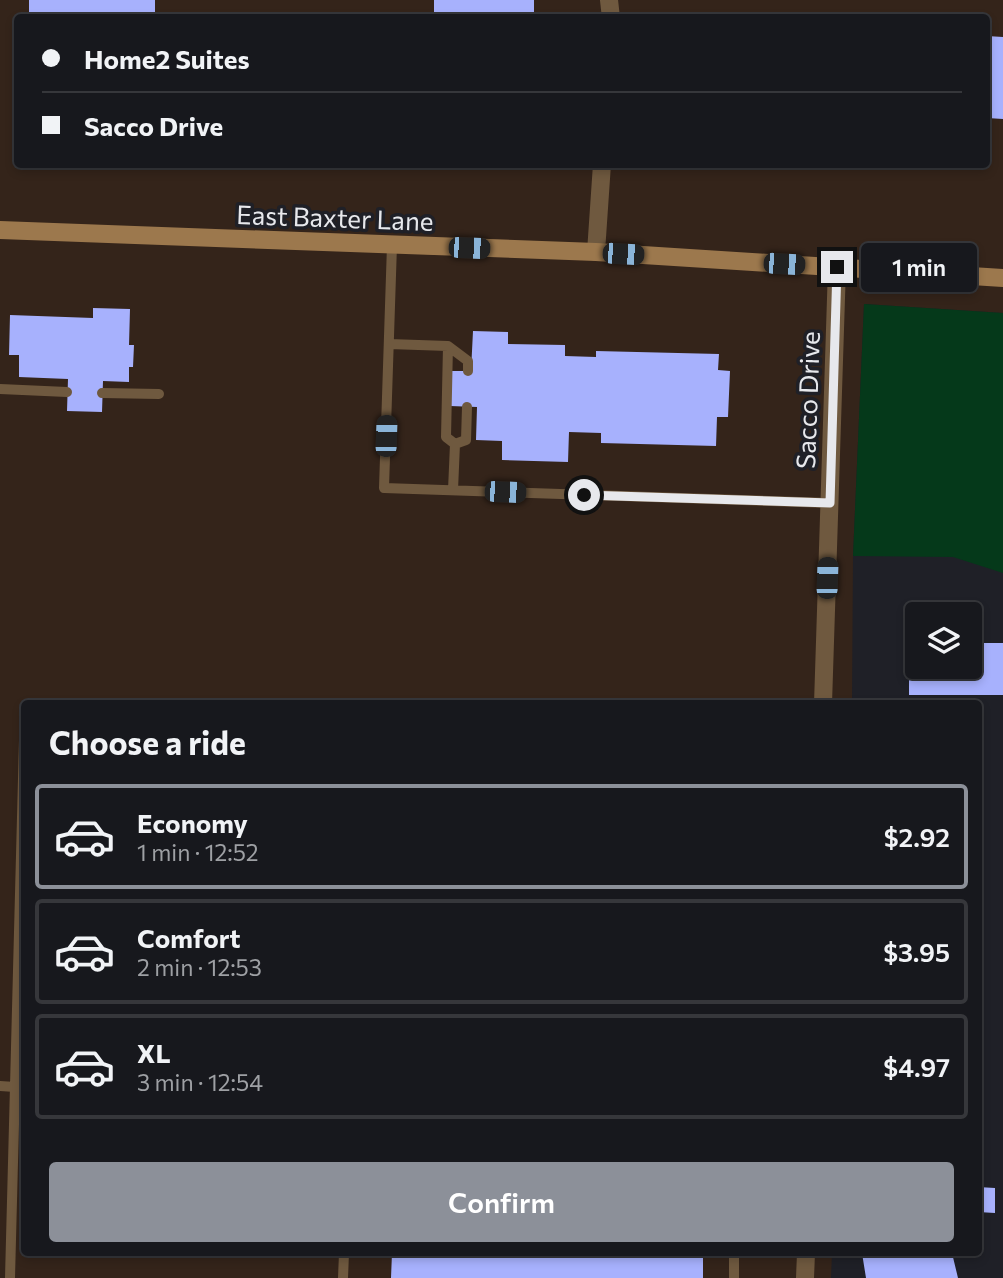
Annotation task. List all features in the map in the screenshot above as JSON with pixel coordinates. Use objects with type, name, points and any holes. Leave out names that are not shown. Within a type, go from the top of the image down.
[{"type":"main road","name":"East Baxter Lane","points":[[0,230],[596,253],[1003,278]]},
{"type":"street","points":[[596,253],[602,168]]},
{"type":"street","name":"Sacco Drive","points":[[823,700],[837,267]]},
{"type":"street","points":[[805,1278],[806,1256]]},
{"type":"lane","points":[[392,245],[384,488],[830,503]]},
{"type":"lane","points":[[389,344],[448,346],[468,361],[468,371]]},
{"type":"lane","points":[[448,346],[446,437],[455,444]]},
{"type":"lane","points":[[0,390],[67,392]]},
{"type":"lane","points":[[102,393],[159,394]]},
{"type":"lane","points":[[455,444],[466,440],[467,407]]},
{"type":"lane","points":[[453,490],[455,444]]},
{"type":"lane","points":[[10,1278],[21,856]]},
{"type":"lane","points":[[0,1086],[15,1087]]},
{"type":"lane","points":[[343,1278],[344,1256]]},
{"type":"lane","points":[[734,1256],[734,1278]]},
{"type":"shaded area","points":[[0,0],[1003,0],[1003,313],[864,304],[853,556],[852,700],[21,700],[21,1256],[832,1256],[831,1278],[0,1278]]},
{"type":"green space","points":[[864,304],[1003,313],[1003,573],[953,557],[853,556]]},
{"type":"building","points":[[29,0],[155,0],[155,14],[29,14]]},
{"type":"building","points":[[434,0],[534,0],[534,14],[434,14]]},
{"type":"building","points":[[990,36],[1003,37],[1003,119],[990,118]]},
{"type":"building","points":[[93,308],[130,309],[129,345],[134,345],[133,367],[129,367],[129,382],[103,381],[102,412],[67,411],[68,379],[19,377],[19,355],[9,355],[10,315],[93,318]]},
{"type":"building","points":[[473,331],[508,332],[508,344],[565,345],[565,356],[596,357],[596,351],[719,354],[718,370],[730,371],[728,417],[717,417],[716,446],[601,443],[601,433],[569,432],[568,462],[502,460],[502,441],[476,440],[477,407],[450,406],[451,371],[471,371]]},
{"type":"building","points":[[982,643],[1003,643],[1003,695],[909,695],[909,679],[982,679]]},
{"type":"building","points":[[982,1187],[995,1188],[995,1213],[982,1212]]},
{"type":"building","points":[[392,1256],[703,1256],[703,1278],[391,1278]]},
{"type":"building","points":[[862,1256],[953,1256],[958,1278],[866,1278]]},
{"type":"route","points":[[584,495],[830,503],[837,267]]}]
